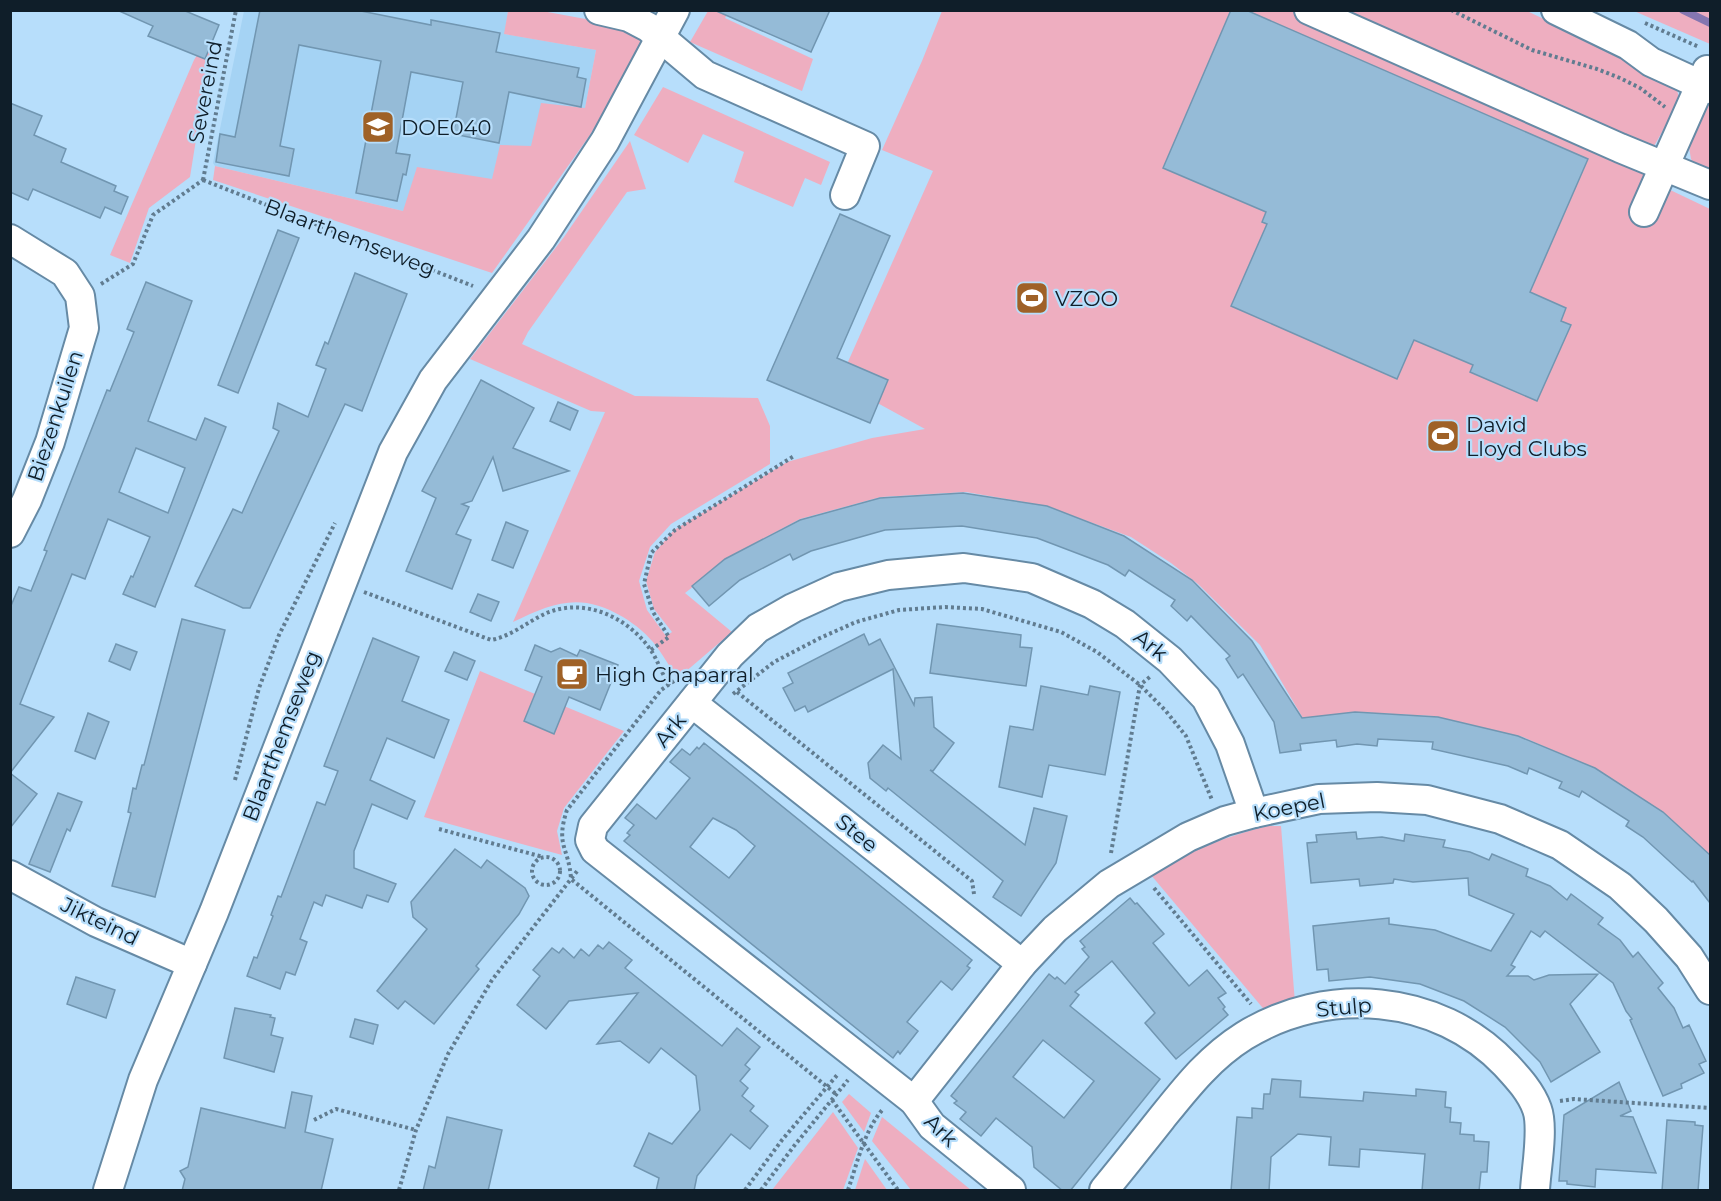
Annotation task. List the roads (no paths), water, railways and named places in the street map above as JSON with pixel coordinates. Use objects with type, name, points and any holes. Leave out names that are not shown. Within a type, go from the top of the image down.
[{"type":"street","points":[[599,10],[629,17],[662,37],[705,75],[866,146],[845,195]]},
{"type":"street","name":"Blaarthemseweg","points":[[108,1191],[143,1080],[192,964],[341,581],[399,442],[433,380],[541,239],[605,141],[675,10]]},
{"type":"street","points":[[1309,10],[1620,148],[1710,185]]},
{"type":"street","points":[[1556,10],[1632,32],[1657,48],[1706,73],[1644,212]]},
{"type":"street","name":"Biezenkuilen","points":[[10,239],[65,273],[80,296],[84,328],[50,442],[27,500],[10,533]]},
{"type":"street","name":"Ark","points":[[1011,1191],[932,1126],[907,1095],[595,850],[590,840],[593,826],[699,708],[730,655],[758,628],[793,608],[839,587],[888,574],[964,568],[1032,578],[1092,604],[1125,624],[1170,660],[1206,698],[1230,744],[1254,813]]},
{"type":"street","name":"Stee","points":[[699,708],[1022,964]]},
{"type":"street","name":"Koepel","points":[[907,1095],[1022,964],[1055,929],[1109,884],[1122,865],[1226,821],[1319,799],[1377,797],[1427,800],[1500,819],[1560,845],[1591,864],[1620,886],[1656,920],[1689,957],[1710,990]]},
{"type":"street","name":"Jikteind","points":[[10,875],[96,922],[192,964]]},
{"type":"street","name":"Stulp","points":[[1104,1191],[1196,1075],[1242,1037],[1267,1023],[1298,1012],[1337,1005],[1379,1004],[1429,1014],[1475,1037],[1494,1053],[1526,1088],[1537,1108],[1540,1120],[1535,1191]]},
{"type":"waterway","points":[[1683,10],[1710,23]]},
{"type":"place","name":"DOE040","points":[[378,127]]},
{"type":"place","name":"VZOO","points":[[1032,298]]},
{"type":"place","name":"David Lloyd Clubs","points":[[1443,436]]},
{"type":"place","name":"High Chaparral","points":[[572,674]]}]
